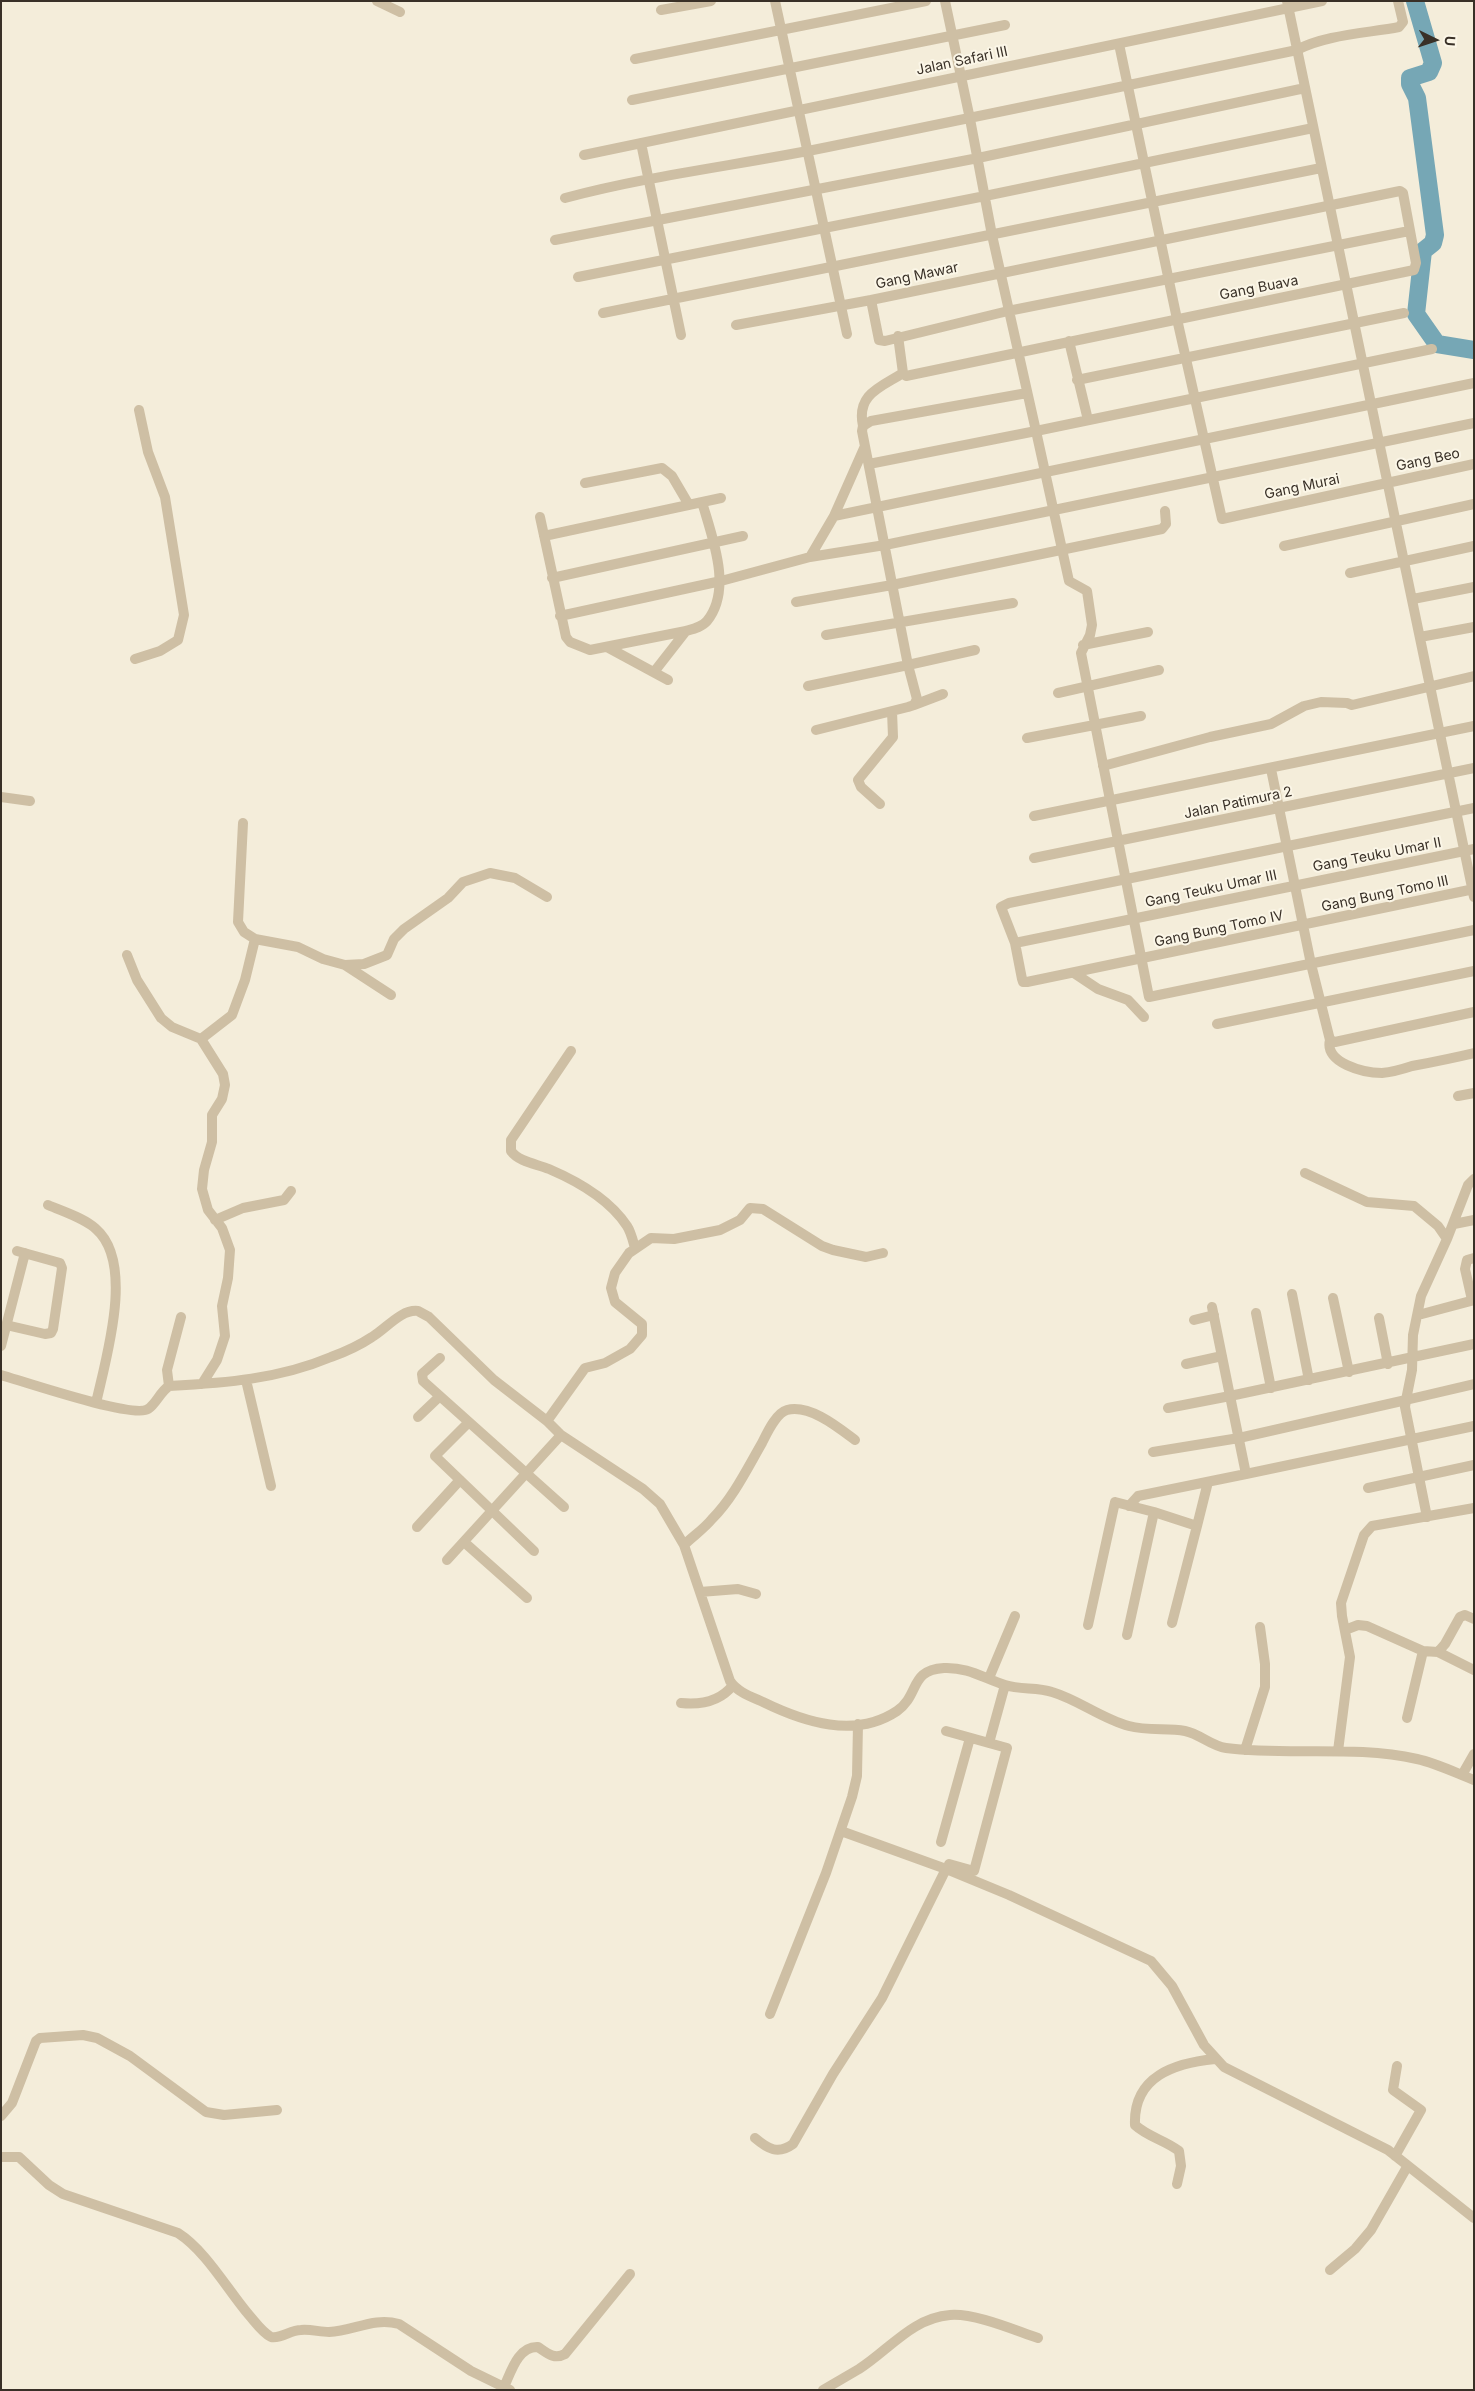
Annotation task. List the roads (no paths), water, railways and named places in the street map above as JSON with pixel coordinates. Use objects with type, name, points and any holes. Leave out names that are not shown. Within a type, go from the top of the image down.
[{"type":"street","points":[[377,1],[400,12]]},
{"type":"street","points":[[660,10],[711,1]]},
{"type":"street","points":[[775,1],[847,334]]},
{"type":"street","points":[[635,59],[926,1]]},
{"type":"street","points":[[944,1],[961,75],[1008,311],[1069,581],[1087,591],[1092,625],[1090,635],[1083,645],[1081,653],[1124,880],[1149,998],[1474,930]]},
{"type":"street","name":"Jalan Safari III","points":[[584,155],[961,75],[1119,44],[1288,5],[1322,1]]},
{"type":"street","points":[[564,198],[649,179],[807,152],[970,119],[1297,50],[1304,46],[1341,37],[1399,28],[1402,22],[1398,1]]},
{"type":"street","points":[[1288,5],[1304,88],[1347,284],[1370,404],[1397,520],[1429,686],[1456,812],[1469,850],[1473,892]]},
{"type":"street","points":[[632,100],[1005,25]]},
{"type":"street","points":[[1119,44],[1212,477]]},
{"type":"street","points":[[555,240],[978,158],[1304,88]]},
{"type":"street","points":[[578,277],[1313,128]]},
{"type":"street","points":[[641,142],[681,335]]},
{"type":"street","points":[[603,312],[1321,168]]},
{"type":"street","name":"Gang Mawar","points":[[736,325],[840,304],[871,300],[1400,191],[1403,194],[1408,231]]},
{"type":"street","points":[[871,300],[880,340],[885,341],[898,336],[1008,311],[1408,231]]},
{"type":"street","name":"Gang Buava","points":[[903,373],[906,376],[911,375],[1018,351],[1414,270],[1416,263],[1408,231]]},
{"type":"street","points":[[1078,380],[1404,313]]},
{"type":"street","points":[[898,336],[903,373],[868,396],[861,409],[865,446],[908,665],[917,700],[914,705]]},
{"type":"street","points":[[1069,341],[1088,420]]},
{"type":"street","points":[[869,464],[1432,349]]},
{"type":"street","points":[[834,516],[1474,383]]},
{"type":"street","points":[[863,426],[871,421],[1027,393]]},
{"type":"street","points":[[135,658],[160,652],[178,640],[184,616],[165,497],[148,452],[139,410]]},
{"type":"street","points":[[560,616],[721,581],[810,557],[885,545],[1474,423]]},
{"type":"street","points":[[810,557],[834,516],[865,446]]},
{"type":"street","name":"Gang Beo","points":[[1388,482],[1474,464]]},
{"type":"street","points":[[585,483],[662,468],[672,476],[689,505]]},
{"type":"street","name":"Gang Murai","points":[[1212,477],[1222,519],[1388,482]]},
{"type":"street","points":[[544,536],[721,498]]},
{"type":"street","points":[[540,517],[566,637],[570,642],[590,650],[686,631],[700,626],[707,621],[718,596],[721,581],[713,541],[702,502]]},
{"type":"street","points":[[1284,546],[1474,504]]},
{"type":"street","points":[[796,602],[1062,552],[1162,529],[1166,524],[1165,511]]},
{"type":"street","points":[[552,578],[713,541],[743,536]]},
{"type":"street","points":[[1350,573],[1474,546]]},
{"type":"street","points":[[1412,600],[1474,587]]},
{"type":"street","points":[[826,635],[1013,603]]},
{"type":"street","points":[[1420,637],[1474,627]]},
{"type":"street","points":[[654,672],[686,631]]},
{"type":"street","points":[[1083,645],[1148,632]]},
{"type":"street","points":[[607,647],[668,680]]},
{"type":"street","points":[[808,686],[975,650]]},
{"type":"street","points":[[1058,693],[1159,670]]},
{"type":"street","points":[[1102,766],[1210,737],[1270,724],[1304,706],[1321,702],[1352,705],[1474,676]]},
{"type":"street","points":[[816,730],[914,705],[944,694]]},
{"type":"street","points":[[880,804],[862,787],[858,780],[893,737],[892,710]]},
{"type":"street","points":[[1027,738],[1141,716]]},
{"type":"street","points":[[1034,816],[1110,802],[1474,726]]},
{"type":"street","name":"Jalan Patimura 2","points":[[1034,858],[1474,768]]},
{"type":"street","points":[[1271,769],[1311,964],[1330,1040],[1328,1047],[1333,1058],[1348,1065],[1381,1073],[1474,1053]]},
{"type":"street","points":[[1,797],[30,801]]},
{"type":"street","points":[[1015,944],[1001,908],[1009,904],[1474,808]]},
{"type":"street","points":[[243,823],[238,922],[244,932],[255,939],[298,947],[323,960],[345,965],[364,964],[387,955],[394,939],[404,929],[448,898],[463,882],[490,873],[515,878],[547,897]]},
{"type":"street","name":"Gang Teuku Umar II","points":[[1295,886],[1469,850]]},
{"type":"street","name":"Gang Teuku Umar III","points":[[1015,944],[1295,886]]},
{"type":"street","name":"Gang Bung Tomo III","points":[[1303,926],[1473,892]]},
{"type":"street","name":"Gang Bung Tomo IV","points":[[1015,944],[1023,982],[1303,926]]},
{"type":"street","points":[[201,1039],[232,1015],[245,980],[255,939]]},
{"type":"street","points":[[127,955],[137,980],[161,1018],[172,1027],[201,1039],[207,1051],[224,1074],[225,1084],[222,1099],[212,1115],[212,1142],[202,1178],[204,1200],[215,1220],[222,1228],[230,1250],[228,1278],[222,1306],[225,1336],[214,1365],[202,1384]]},
{"type":"street","points":[[345,965],[391,995]]},
{"type":"street","points":[[1217,1024],[1474,971]]},
{"type":"street","points":[[1074,973],[1098,990],[1128,1000],[1144,1017]]},
{"type":"street","points":[[1330,1040],[1335,1042],[1474,1012]]},
{"type":"street","points":[[571,1051],[511,1140],[512,1151],[518,1158],[549,1170],[581,1186],[615,1210],[628,1227],[635,1248]]},
{"type":"street","points":[[1458,1096],[1474,1093]]},
{"type":"street","points":[[1305,1173],[1367,1202],[1414,1206],[1438,1226],[1447,1239]]},
{"type":"street","points":[[1427,1516],[1404,1407],[1412,1370],[1410,1359],[1421,1296],[1454,1224],[1468,1185],[1474,1179]]},
{"type":"street","points":[[215,1220],[243,1208],[284,1200],[291,1191]]},
{"type":"street","points":[[48,1205],[96,1228],[106,1240],[113,1254],[117,1296],[96,1403]]},
{"type":"street","points":[[547,1422],[585,1368],[605,1363],[623,1354],[635,1346],[642,1335],[642,1324],[615,1302],[610,1288],[615,1272],[635,1248],[651,1238],[680,1238],[720,1230],[740,1220],[750,1208],[754,1207],[763,1209],[822,1246],[866,1257],[883,1253]]},
{"type":"street","points":[[1454,1224],[1474,1220]]},
{"type":"street","points":[[1,1346],[21,1252],[55,1260],[60,1263],[62,1268],[54,1329],[45,1334],[6,1325]]},
{"type":"street","points":[[1422,1314],[1473,1300],[1465,1269],[1467,1260],[1474,1258]]},
{"type":"street","points":[[1292,1294],[1308,1380]]},
{"type":"street","points":[[1333,1298],[1348,1372]]},
{"type":"street","points":[[1,1375],[96,1403],[133,1412],[142,1412],[148,1409],[169,1386],[246,1380],[276,1375],[330,1358],[371,1338],[404,1314],[418,1311],[429,1317],[494,1380],[561,1435],[652,1496],[660,1504],[684,1545],[718,1649],[733,1685],[785,1712],[814,1722],[830,1725],[858,1724],[896,1712],[910,1697],[918,1678],[933,1669],[959,1669],[989,1678],[1004,1685],[1052,1692],[1106,1718],[1129,1726],[1186,1731],[1220,1746],[1245,1750],[1338,1751],[1396,1755],[1420,1760],[1474,1780]]},
{"type":"street","points":[[1194,1320],[1213,1311],[1246,1474]]},
{"type":"street","points":[[1256,1313],[1271,1388]]},
{"type":"street","points":[[169,1386],[167,1366],[181,1317]]},
{"type":"street","points":[[1379,1318],[1388,1364]]},
{"type":"street","points":[[1168,1408],[1388,1364],[1474,1344]]},
{"type":"street","points":[[1186,1364],[1222,1356]]},
{"type":"street","points":[[440,1358],[421,1377],[439,1397],[564,1507]]},
{"type":"street","points":[[246,1380],[271,1486]]},
{"type":"street","points":[[1153,1452],[1239,1438],[1474,1384]]},
{"type":"street","points":[[418,1418],[439,1397]]},
{"type":"street","points":[[684,1545],[713,1519],[728,1500],[766,1435],[783,1412],[800,1410],[820,1416],[855,1440]]},
{"type":"street","points":[[468,1423],[435,1455],[534,1551]]},
{"type":"street","points":[[1129,1506],[1138,1496],[1474,1426]]},
{"type":"street","points":[[447,1560],[561,1435]]},
{"type":"street","points":[[1368,1488],[1474,1466]]},
{"type":"street","points":[[417,1527],[460,1480]]},
{"type":"street","points":[[1172,1622],[1208,1482]]},
{"type":"street","points":[[1088,1625],[1115,1502],[1197,1526]]},
{"type":"street","points":[[1338,1751],[1350,1657],[1341,1603],[1364,1535],[1372,1526],[1474,1508]]},
{"type":"street","points":[[1127,1635],[1154,1512]]},
{"type":"street","points":[[464,1542],[527,1598]]},
{"type":"street","points":[[700,1592],[738,1589],[756,1594]]},
{"type":"street","points":[[1438,1652],[1446,1644],[1460,1617],[1465,1615],[1474,1619]]},
{"type":"street","points":[[989,1678],[1015,1616]]},
{"type":"street","points":[[1345,1630],[1358,1625],[1367,1626],[1423,1651],[1438,1652],[1474,1670]]},
{"type":"street","points":[[1245,1750],[1265,1687],[1265,1664],[1260,1626]]},
{"type":"street","points":[[1407,1718],[1423,1651]]},
{"type":"street","points":[[680,1703],[702,1703],[716,1700],[724,1696],[733,1685]]},
{"type":"street","points":[[989,1743],[1004,1685]]},
{"type":"street","points":[[770,2014],[841,1831],[857,1776],[858,1724]]},
{"type":"street","points":[[946,1731],[1008,1748],[974,1871],[948,1867]]},
{"type":"street","points":[[941,1842],[970,1738]]},
{"type":"street","points":[[1462,1775],[1474,1754]]},
{"type":"street","points":[[841,1831],[948,1867],[1151,1962],[1172,1986],[1204,2045],[1215,2059],[1232,2072],[1395,2156],[1474,2218]]},
{"type":"street","points":[[755,2138],[767,2149],[777,2151],[784,2150],[793,2144],[837,2067],[882,1998],[948,1867]]},
{"type":"street","points":[[1,2116],[12,2103],[36,2041],[40,2038],[83,2035],[96,2038],[130,2056],[206,2112],[224,2115],[276,2110]]},
{"type":"street","points":[[1178,2184],[1181,2166],[1179,2152],[1164,2141],[1142,2131],[1135,2124],[1137,2102],[1141,2092],[1150,2082],[1170,2069],[1189,2062],[1215,2059]]},
{"type":"street","points":[[1395,2156],[1421,2110],[1393,2090],[1397,2066]]},
{"type":"street","points":[[1,2156],[19,2157],[49,2185],[63,2194],[178,2233],[201,2253],[228,2290],[271,2337],[278,2338],[302,2330],[330,2332],[372,2322],[388,2321],[399,2324],[471,2371],[507,2388],[520,2355],[525,2350],[538,2346],[551,2356],[556,2357],[565,2354],[630,2274]]},
{"type":"street","points":[[1330,2270],[1355,2249],[1371,2230],[1407,2167]]},
{"type":"street","points":[[823,2390],[859,2369],[916,2326],[940,2317],[951,2315],[965,2316],[1038,2338]]},
{"type":"waterway","points":[[1415,1],[1433,63],[1429,72],[1410,78],[1410,84],[1417,98],[1435,235],[1433,243],[1423,251],[1416,314],[1437,344],[1474,350]]}]
